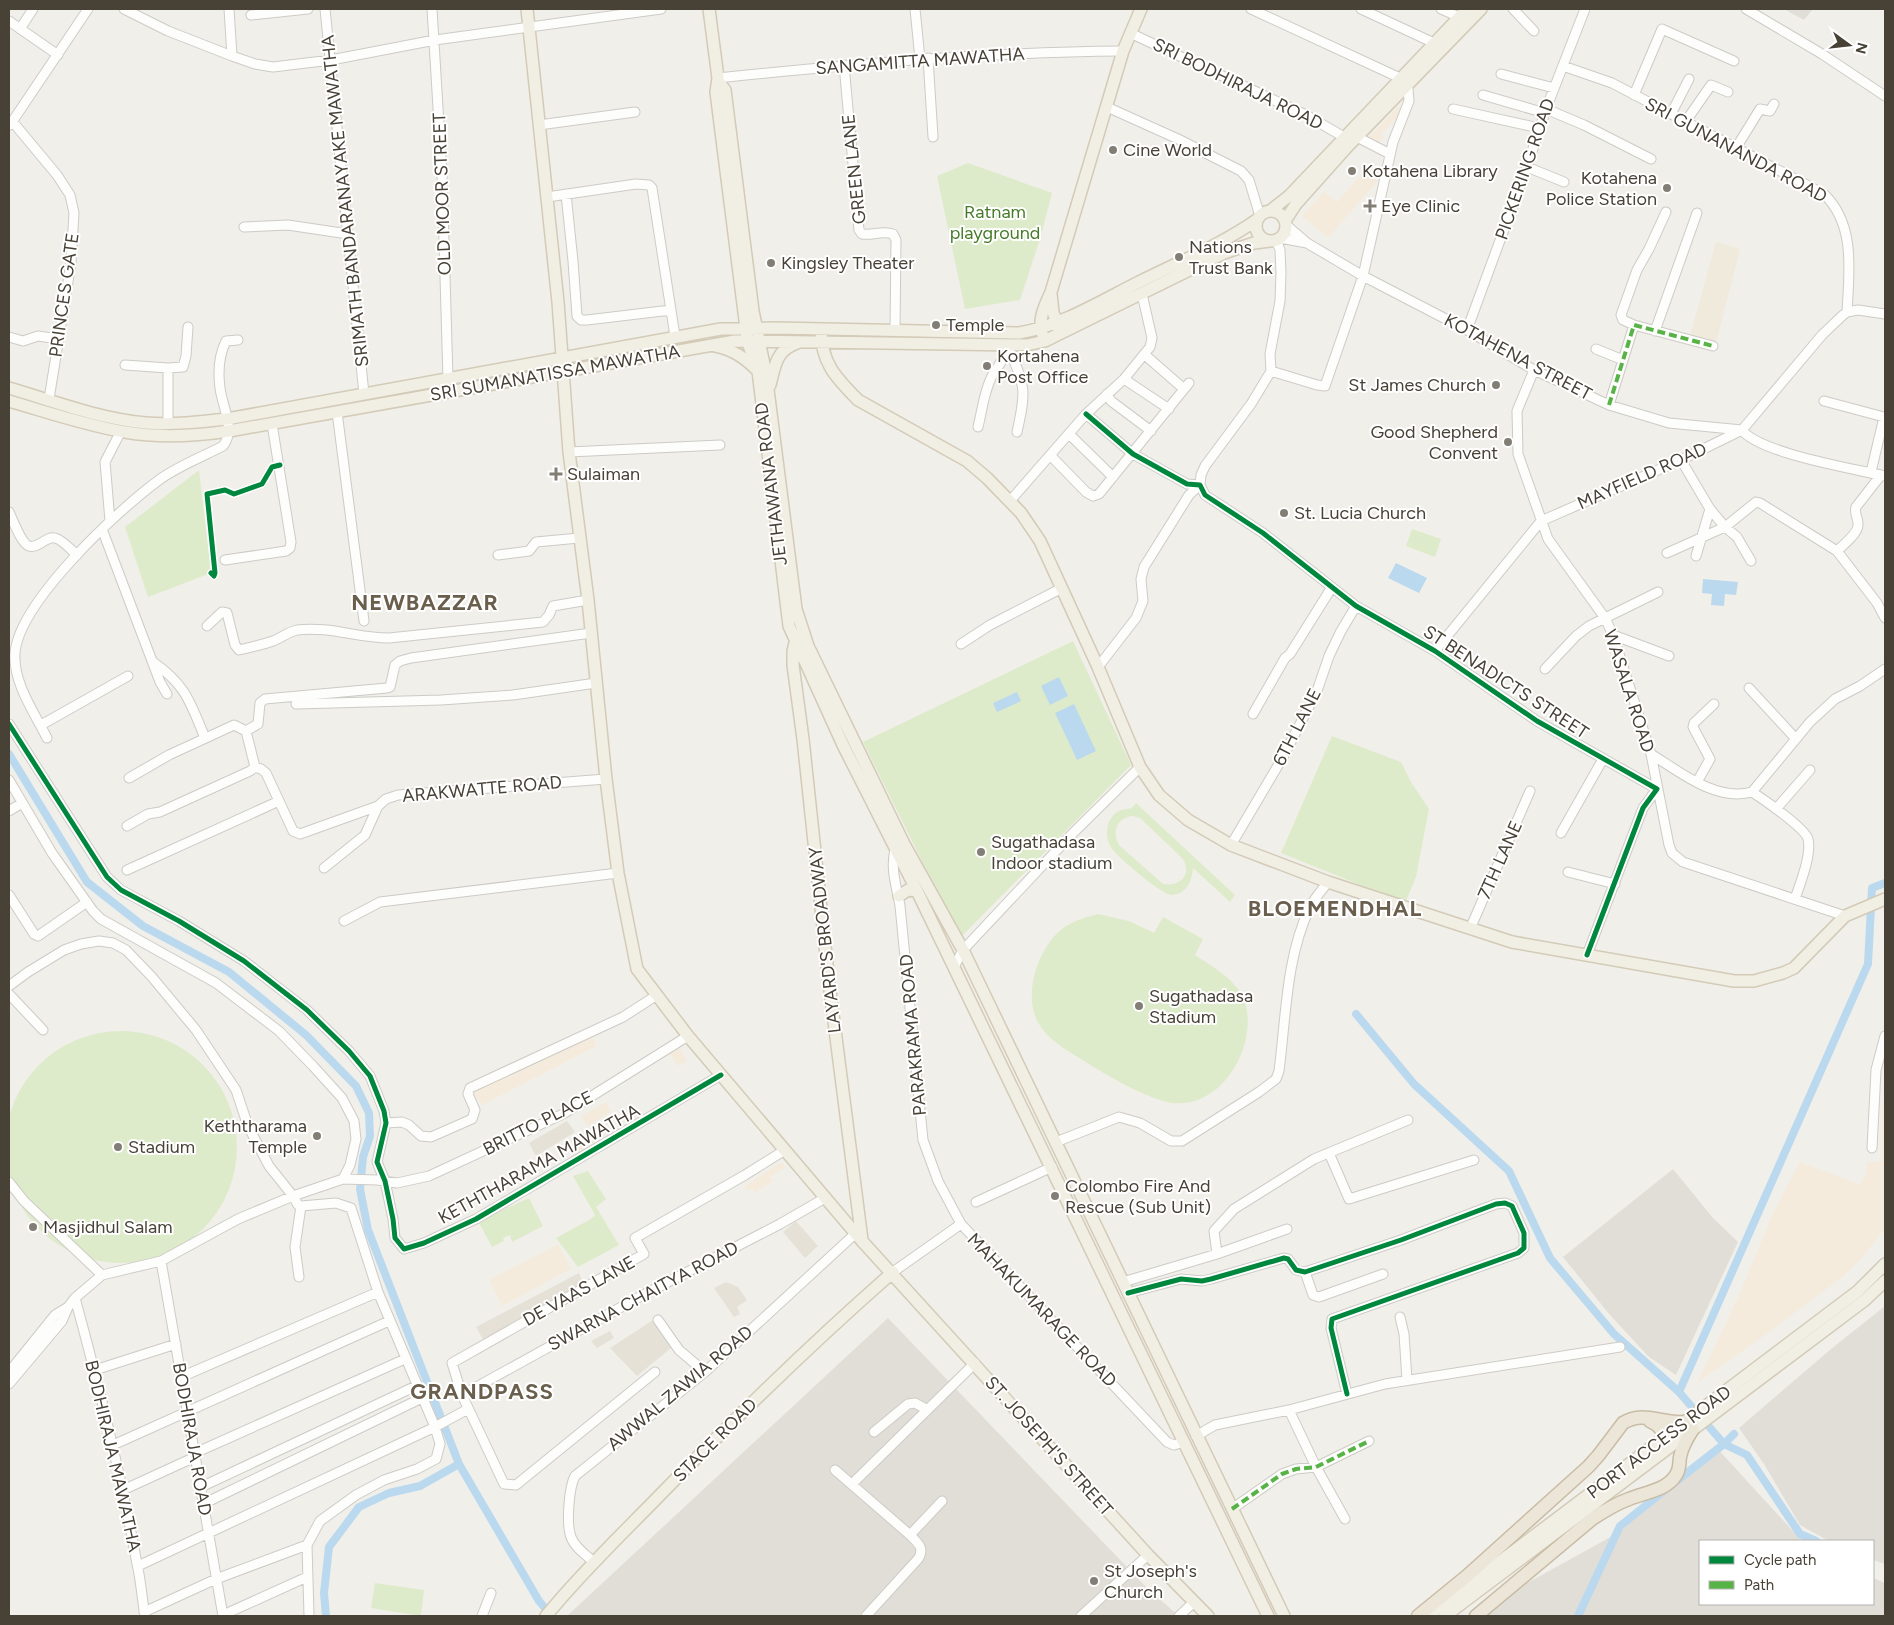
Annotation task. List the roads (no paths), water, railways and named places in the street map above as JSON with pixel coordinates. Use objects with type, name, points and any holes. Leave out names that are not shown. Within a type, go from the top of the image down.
[{"type":"highway","points":[[1418,1616],[1588,1467],[1623,1424],[1643,1416],[1688,1426],[1680,1458],[1680,1466],[1671,1482],[1662,1488],[1611,1506],[1592,1519],[1476,1616]]},
{"type":"highway","points":[[1635,1418],[1657,1425],[1670,1440],[1680,1458]]},
{"type":"main road","name":"ST. JOSEPH'S STREET","points":[[527,9],[565,372],[569,452],[588,600],[606,779],[618,873],[637,969],[688,1036],[859,1237],[893,1272],[1148,1555],[1208,1616]]},
{"type":"main road","points":[[709,9],[718,79],[725,90],[752,334]]},
{"type":"main road","points":[[1045,341],[1041,328],[1041,317],[1051,292],[1123,51],[1141,9]]},
{"type":"main road","points":[[9,388],[128,420],[168,424],[226,419],[721,329],[821,342],[1010,348],[1045,341],[1058,328],[1217,244],[1289,196],[1344,137],[1481,9]]},
{"type":"main road","points":[[752,334],[821,329],[1019,333],[1041,328],[1058,328],[1142,294],[1224,253],[1254,243],[1275,240],[1286,230],[1286,223],[1296,204],[1357,137],[1434,43],[1463,13]]},
{"type":"main road","points":[[1263,215],[1279,213],[1286,223]]},
{"type":"main road","points":[[1263,215],[1256,228],[1258,233],[1266,240],[1275,240]]},
{"type":"main road","points":[[1051,292],[1053,312],[1058,328]]},
{"type":"main road","points":[[821,329],[821,342],[826,360],[844,385],[858,400],[967,462],[1021,513],[1040,541],[1098,667],[1140,767],[1159,795],[1188,820],[1232,845],[1328,882],[1512,942],[1710,978],[1754,982],[1794,968],[1850,914],[1885,899]]},
{"type":"main road","name":"SRI SUMANATISSA MAWATHA","points":[[9,401],[121,432],[176,436],[229,431],[272,424],[565,372],[752,334]]},
{"type":"main road","name":"JETHAWANA ROAD","points":[[752,334],[786,613],[789,626],[800,637]]},
{"type":"main road","name":"JETHAWANA ROAD","points":[[752,334],[768,389],[800,637]]},
{"type":"main road","points":[[768,389],[780,354],[786,348],[804,341]]},
{"type":"main road","points":[[710,344],[729,349],[740,355],[758,371]]},
{"type":"main road","points":[[800,637],[843,745],[900,847],[963,950],[1284,1616]]},
{"type":"main road","name":"LAYARD'S BROADWAY","points":[[800,637],[793,651],[793,665],[803,739],[828,983],[859,1237]]},
{"type":"main road","points":[[900,847],[917,891],[1268,1616]]},
{"type":"main road","points":[[898,896],[908,890],[917,891]]},
{"type":"main road","name":"PORT ACCESS ROAD","points":[[1724,1400],[1858,1291],[1885,1264]]},
{"type":"main road","name":"STACE ROAD","points":[[546,1616],[594,1562],[722,1432],[847,1312],[893,1272]]},
{"type":"main road","name":"PORT ACCESS ROAD","points":[[1445,1616],[1688,1426],[1866,1300],[1885,1281]]},
{"type":"main road","points":[[1184,1442],[1196,1436]]},
{"type":"main road","name":"PORT ACCESS ROAD","points":[[1428,1616],[1670,1440]]},
{"type":"street","points":[[20,29],[33,9]]},
{"type":"street","points":[[11,124],[88,9]]},
{"type":"street","points":[[124,9],[168,31],[232,56],[255,64],[273,67],[331,60],[435,40],[661,9]]},
{"type":"street","points":[[229,9],[232,56]]},
{"type":"street","points":[[251,15],[308,9]]},
{"type":"street","name":"SRIMATH BANDARANAYAKE MAWATHA","points":[[326,9],[364,394]]},
{"type":"street","name":"OLD MOOR STREET","points":[[432,9],[442,174],[448,379]]},
{"type":"street","points":[[915,9],[924,58],[933,136]]},
{"type":"street","points":[[1251,9],[1403,82],[1410,93],[1390,154],[1363,276],[1326,386],[1271,371]]},
{"type":"street","points":[[1361,9],[1434,43]]},
{"type":"street","points":[[1441,9],[1463,13]]},
{"type":"street","points":[[1513,9],[1534,31]]},
{"type":"street","name":"PICKERING ROAD","points":[[1467,330],[1527,167],[1545,111],[1584,9]]},
{"type":"street","points":[[1746,9],[1822,54],[1885,96]]},
{"type":"street","points":[[9,20],[58,55]]},
{"type":"street","points":[[1634,95],[1662,29],[1734,61]]},
{"type":"street","name":"SRI BODHIRAJA ROAD","points":[[1130,33],[1306,115],[1344,137]]},
{"type":"street","name":"SANGAMITTA MAWATHA","points":[[718,79],[924,58],[1046,52],[1123,51]]},
{"type":"street","name":"GREEN LANE","points":[[844,66],[860,232],[867,235],[890,232],[896,240],[896,330]]},
{"type":"street","name":"SRI GUNANANDA ROAD","points":[[1562,66],[1612,83],[1824,194],[1832,202],[1842,221],[1848,246],[1850,263],[1847,312]]},
{"type":"street","points":[[1501,74],[1554,88]]},
{"type":"street","points":[[1671,114],[1689,79]]},
{"type":"street","points":[[1686,121],[1711,84],[1728,92]]},
{"type":"street","points":[[1483,95],[1545,111],[1584,125],[1652,159]]},
{"type":"street","points":[[1736,148],[1760,109],[1770,111],[1774,104]]},
{"type":"street","points":[[1107,107],[1178,139],[1241,171],[1249,180],[1263,215]]},
{"type":"street","points":[[1453,109],[1539,128]]},
{"type":"street","points":[[539,125],[635,112]]},
{"type":"street","name":"PRINCES GATE","points":[[11,124],[57,175],[70,195],[74,212],[72,263],[49,399]]},
{"type":"street","points":[[1357,137],[1390,154]]},
{"type":"street","points":[[1527,167],[1564,182]]},
{"type":"street","points":[[547,197],[636,184],[649,185],[652,188],[675,336]]},
{"type":"street","points":[[566,194],[574,261],[577,316],[581,320],[587,320],[671,310]]},
{"type":"street","points":[[1666,212],[1637,270],[1621,315],[1623,320],[1634,325],[1713,346]]},
{"type":"street","points":[[1655,331],[1697,213]]},
{"type":"street","name":"KOTAHENA STREET","points":[[1286,223],[1307,243],[1363,276],[1467,330],[1534,370],[1609,405],[1669,423],[1742,430]]},
{"type":"street","points":[[244,227],[288,225],[348,234]]},
{"type":"street","points":[[1098,667],[1136,618],[1143,601],[1141,578],[1144,567],[1190,495],[1200,485],[1205,466],[1251,404],[1271,371],[1270,354],[1280,302],[1282,273],[1280,250],[1275,240]]},
{"type":"street","name":"KOTAHENA STREET","points":[[1275,240],[1307,243]]},
{"type":"street","points":[[1010,501],[1086,414],[1124,379],[1145,355],[1150,347],[1152,338],[1142,294]]},
{"type":"street","points":[[1837,550],[1857,530],[1856,507],[1883,475],[1771,447],[1746,435],[1742,430],[1822,335],[1847,312],[1858,310],[1885,314]]},
{"type":"street","points":[[1609,405],[1634,325]]},
{"type":"street","points":[[125,365],[168,368],[183,367],[186,356],[188,327]]},
{"type":"street","points":[[9,337],[22,340],[38,336],[59,339]]},
{"type":"street","points":[[47,738],[18,679],[15,654],[19,634],[30,612],[77,556],[110,521],[160,479],[223,446],[227,442],[229,431],[220,387],[220,353],[226,342],[238,340]]},
{"type":"street","points":[[978,427],[992,376],[1001,365],[1010,348]]},
{"type":"street","points":[[1010,348],[1021,376],[1024,394],[1017,432]]},
{"type":"street","points":[[1596,349],[1623,360]]},
{"type":"street","points":[[1050,455],[1086,492],[1093,496],[1099,494],[1187,386],[1145,355]]},
{"type":"street","points":[[168,368],[168,424]]},
{"type":"street","name":"WASALA ROAD","points":[[1534,370],[1517,412],[1518,454],[1548,539],[1605,618],[1614,635],[1651,754],[1668,844],[1672,853],[1683,862],[1795,899],[1850,914]]},
{"type":"street","points":[[1124,379],[1169,409]]},
{"type":"street","points":[[1108,394],[1111,401],[1151,431]]},
{"type":"street","points":[[1824,402],[1884,417],[1871,472]]},
{"type":"street","points":[[336,412],[364,621]]},
{"type":"street","points":[[1086,414],[1133,454],[1187,484],[1200,485]]},
{"type":"street","points":[[225,560],[286,551],[290,548],[272,424]]},
{"type":"street","name":"MAYFIELD ROAD","points":[[1541,521],[1681,460],[1742,430]]},
{"type":"street","points":[[110,521],[105,462],[121,432]]},
{"type":"street","points":[[1068,434],[1113,477]]},
{"type":"street","points":[[569,452],[720,445]]},
{"type":"street","points":[[1681,460],[1710,510],[1725,527],[1738,537],[1751,561]]},
{"type":"street","name":"ST BENADICTS STREET","points":[[1200,485],[1205,495],[1262,533],[1356,606],[1435,651],[1537,721],[1657,789]]},
{"type":"street","points":[[1667,553],[1725,527],[1756,502],[1837,550],[1877,603],[1885,618]]},
{"type":"street","points":[[1696,556],[1710,510]]},
{"type":"street","points":[[9,512],[22,540],[28,546],[33,547],[52,538],[57,538],[77,556]]},
{"type":"street","points":[[1435,651],[1541,521]]},
{"type":"street","points":[[102,529],[160,682],[167,694]]},
{"type":"street","points":[[498,555],[529,551],[536,542],[579,538]]},
{"type":"street","points":[[1253,714],[1285,658],[1332,587]]},
{"type":"street","points":[[961,644],[990,625],[1062,588]]},
{"type":"street","points":[[1545,669],[1576,636],[1589,626],[1658,592]]},
{"type":"street","points":[[207,626],[222,612],[227,614],[235,645],[239,650],[273,641],[295,631],[320,629],[367,637],[390,638],[543,622],[553,606],[588,600]]},
{"type":"street","name":"6TH LANE","points":[[1232,845],[1283,757],[1317,691],[1329,656],[1341,631],[1356,606]]},
{"type":"street","points":[[246,731],[258,724],[260,703],[265,699],[387,688],[392,683],[395,665],[400,661],[411,658],[591,633]]},
{"type":"street","points":[[1614,635],[1669,656]]},
{"type":"street","points":[[153,662],[170,673],[186,692],[205,738]]},
{"type":"street","points":[[1651,754],[1697,782],[1724,793],[1742,794],[1752,792],[1810,722],[1834,699],[1860,686],[1885,669]]},
{"type":"street","points":[[41,725],[128,676]]},
{"type":"street","points":[[296,704],[450,700],[596,683]]},
{"type":"street","points":[[1749,688],[1796,739]]},
{"type":"street","points":[[1697,782],[1710,759],[1693,727],[1694,723],[1714,704]]},
{"type":"street","points":[[9,724],[107,877],[121,890],[179,921],[244,961],[307,1010],[349,1051],[370,1076],[384,1111],[386,1124],[377,1162],[381,1181]]},
{"type":"street","points":[[128,826],[148,814],[160,812],[255,767],[246,731],[234,725],[129,778]]},
{"type":"street","points":[[1561,833],[1603,760]]},
{"type":"street","name":"ARAKWATTE ROAD","points":[[255,767],[266,773],[293,831],[300,834],[378,806],[386,799],[398,795],[606,779]]},
{"type":"street","points":[[954,967],[963,950],[1071,835],[1140,767]]},
{"type":"street","points":[[1776,809],[1810,770]]},
{"type":"street","points":[[9,780],[52,853],[101,920],[216,983],[279,1032],[342,1098],[354,1121],[356,1139],[347,1179],[293,1196],[238,1219],[161,1261],[102,1275],[75,1298],[68,1307],[62,1322],[9,1372]]},
{"type":"street","points":[[1587,955],[1643,808],[1657,789]]},
{"type":"street","name":"7TH LANE","points":[[1470,929],[1530,791]]},
{"type":"street","points":[[1752,792],[1776,809],[1804,832],[1808,838],[1808,853],[1795,899]]},
{"type":"street","points":[[128,870],[279,802]]},
{"type":"street","points":[[9,811],[22,803]]},
{"type":"street","points":[[324,868],[365,835],[378,806]]},
{"type":"street","name":"PARAKRAMA ROAD","points":[[900,847],[893,859],[923,1140],[938,1181],[961,1224]]},
{"type":"street","points":[[1568,872],[1615,884]]},
{"type":"street","points":[[344,921],[380,902],[618,873]]},
{"type":"street","points":[[1056,1142],[1119,1117],[1140,1123],[1171,1140],[1182,1141],[1276,1079],[1279,1071],[1290,979],[1299,936],[1310,906],[1328,882]]},
{"type":"street","points":[[9,896],[34,934],[38,936],[87,902]]},
{"type":"street","points":[[9,986],[64,950],[81,944],[106,942],[113,943],[126,950],[152,977],[196,1030],[236,1090],[248,1126],[269,1166],[298,1205],[336,1202],[351,1208],[378,1292],[416,1386],[435,1427],[440,1444],[436,1458],[417,1470],[384,1480],[356,1495],[320,1521],[307,1545],[308,1616]]},
{"type":"street","points":[[9,994],[43,1030]]},
{"type":"street","points":[[386,1124],[402,1122],[409,1125],[420,1136],[431,1137],[472,1119],[475,1110],[468,1094],[470,1088],[623,1017],[658,995]]},
{"type":"street","name":"BRITTO PLACE","points":[[347,1179],[397,1183],[429,1176],[563,1114],[688,1036]]},
{"type":"street","points":[[1872,1148],[1876,1070],[1885,1036]]},
{"type":"street","name":"KETHTHARAMA MAWATHA","points":[[381,1181],[393,1219],[395,1238],[404,1249],[476,1219],[721,1075]]},
{"type":"street","points":[[1217,1254],[1214,1231],[1234,1209],[1314,1159],[1408,1120]]},
{"type":"street","name":"DE VAAS LANE","points":[[462,1395],[452,1363],[644,1254],[635,1238],[785,1150]]},
{"type":"street","points":[[1329,1153],[1349,1199],[1474,1160]]},
{"type":"street","points":[[976,1202],[1052,1167]]},
{"type":"street","points":[[9,1182],[24,1202],[102,1275]]},
{"type":"street","name":"SWARNA CHAITYA ROAD","points":[[462,1395],[643,1295],[780,1224],[825,1198]]},
{"type":"street","points":[[1125,1287],[1181,1278],[1202,1281],[1284,1258],[1291,1261],[1296,1270],[1305,1272],[1496,1204],[1506,1203],[1512,1206],[1524,1233],[1524,1248],[1518,1253],[1332,1319],[1331,1328],[1347,1394]]},
{"type":"street","points":[[299,1277],[295,1247],[301,1206]]},
{"type":"street","name":"MAHAKUMARAGE ROAD","points":[[893,1272],[961,1224],[1167,1442],[1174,1445],[1184,1442]]},
{"type":"street","points":[[1125,1287],[1287,1229]]},
{"type":"street","name":"AWWAL ZAWIA ROAD","points":[[594,1562],[576,1546],[570,1535],[571,1484],[575,1476],[705,1372],[859,1237]]},
{"type":"street","name":"BODHIRAJA ROAD","points":[[161,1261],[223,1616]]},
{"type":"street","points":[[1305,1272],[1313,1295],[1319,1297],[1383,1274]]},
{"type":"street","points":[[182,1377],[378,1292]]},
{"type":"street","name":"BODHIRAJA MAWATHA","points":[[75,1298],[95,1370],[123,1490],[138,1566],[144,1614]]},
{"type":"street","points":[[1400,1317],[1404,1334],[1407,1380]]},
{"type":"street","points":[[658,1320],[679,1350],[705,1372]]},
{"type":"street","points":[[113,1445],[187,1410],[389,1321]]},
{"type":"street","points":[[95,1370],[176,1344]]},
{"type":"street","points":[[1196,1436],[1215,1425],[1289,1410],[1407,1380],[1620,1347]]},
{"type":"street","points":[[9,1384],[33,1349]]},
{"type":"street","points":[[123,1490],[405,1359]]},
{"type":"street","points":[[852,1484],[974,1363]]},
{"type":"street","points":[[462,1395],[504,1484],[516,1485],[654,1372]]},
{"type":"street","points":[[201,1488],[416,1386]]},
{"type":"street","points":[[204,1504],[422,1398]]},
{"type":"street","points":[[874,1432],[908,1404],[913,1403],[926,1409]]},
{"type":"street","points":[[138,1566],[208,1531],[435,1427],[468,1409]]},
{"type":"street","points":[[1289,1410],[1316,1467],[1344,1519]]},
{"type":"street","points":[[1232,1509],[1282,1474],[1296,1469],[1316,1467],[1369,1441]]},
{"type":"street","points":[[835,1470],[921,1546],[920,1556],[866,1616]]},
{"type":"street","points":[[910,1535],[942,1500]]},
{"type":"street","points":[[144,1614],[216,1579],[307,1545]]},
{"type":"street","points":[[1081,1616],[1148,1555]]},
{"type":"street","points":[[223,1616],[307,1577]]},
{"type":"street","points":[[482,1616],[491,1593]]},
{"type":"street","points":[[1179,1616],[1194,1602]]},
{"type":"water","points":[[1396,563],[1427,578],[1419,593],[1388,578]]},
{"type":"water","points":[[1703,579],[1738,582],[1736,595],[1725,594],[1724,606],[1711,605],[1712,594],[1702,593]]},
{"type":"water","points":[[1059,677],[1068,696],[1050,705],[1041,686]]},
{"type":"water","points":[[1017,692],[1021,701],[997,712],[993,703]]},
{"type":"water","points":[[1074,704],[1096,751],[1077,760],[1055,713]]},
{"type":"waterway","points":[[9,754],[87,882],[143,926],[229,972],[306,1035],[356,1086],[369,1113],[370,1136],[363,1157],[360,1189],[368,1230],[459,1464],[539,1601],[551,1615]]},
{"type":"waterway","points":[[1356,1014],[1414,1084],[1509,1171],[1550,1258],[1614,1334],[1679,1392],[1868,964],[1872,888],[1885,883]]},
{"type":"waterway","points":[[1679,1392],[1724,1444],[1747,1455],[1800,1534],[1814,1540]]},
{"type":"waterway","points":[[1674,1483],[1734,1434]]},
{"type":"waterway","points":[[326,1616],[324,1593],[329,1547],[359,1507],[389,1493],[420,1486],[459,1464]]},
{"type":"waterway","points":[[1578,1616],[1620,1526],[1665,1490]]},
{"type":"place","name":"Cine World","points":[[1113,150]]},
{"type":"place","name":"Kotahena Library","points":[[1352,171]]},
{"type":"place","name":"Kotahena Police Station","points":[[1667,188]]},
{"type":"place","name":"Eye Clinic","points":[[1370,206]]},
{"type":"place","name":"Nations Trust Bank","points":[[1179,257]]},
{"type":"place","name":"Kingsley Theater","points":[[771,263]]},
{"type":"place","name":"Temple","points":[[936,325]]},
{"type":"place","name":"Kortahena Post Office","points":[[987,366]]},
{"type":"place","name":"St James Church","points":[[1496,385]]},
{"type":"place","name":"Good Shepherd Convent","points":[[1508,442]]},
{"type":"place","name":"Sulaiman","points":[[556,474]]},
{"type":"place","name":"St. Lucia Church","points":[[1284,513]]},
{"type":"place","name":"Sugathadasa Indoor stadium","points":[[981,852]]},
{"type":"place","name":"Sugathadasa Stadium","points":[[1139,1006]]},
{"type":"place","name":"Keththarama Temple","points":[[317,1136]]},
{"type":"place","name":"Stadium","points":[[118,1147]]},
{"type":"place","name":"Colombo Fire And Rescue (Sub Unit)","points":[[1055,1196]]},
{"type":"place","name":"Masjidhul Salam","points":[[33,1227]]},
{"type":"place","name":"St Joseph's Church","points":[[1094,1581]]},
{"type":"district","name":"NEWBAZZAR","points":[[425,602]]},
{"type":"district","name":"BLOEMENDHAL","points":[[1335,908]]},
{"type":"district","name":"GRANDPASS","points":[[482,1391]]},
{"type":"park label","name":"Ratnam playground","points":[[995,222]]}]
